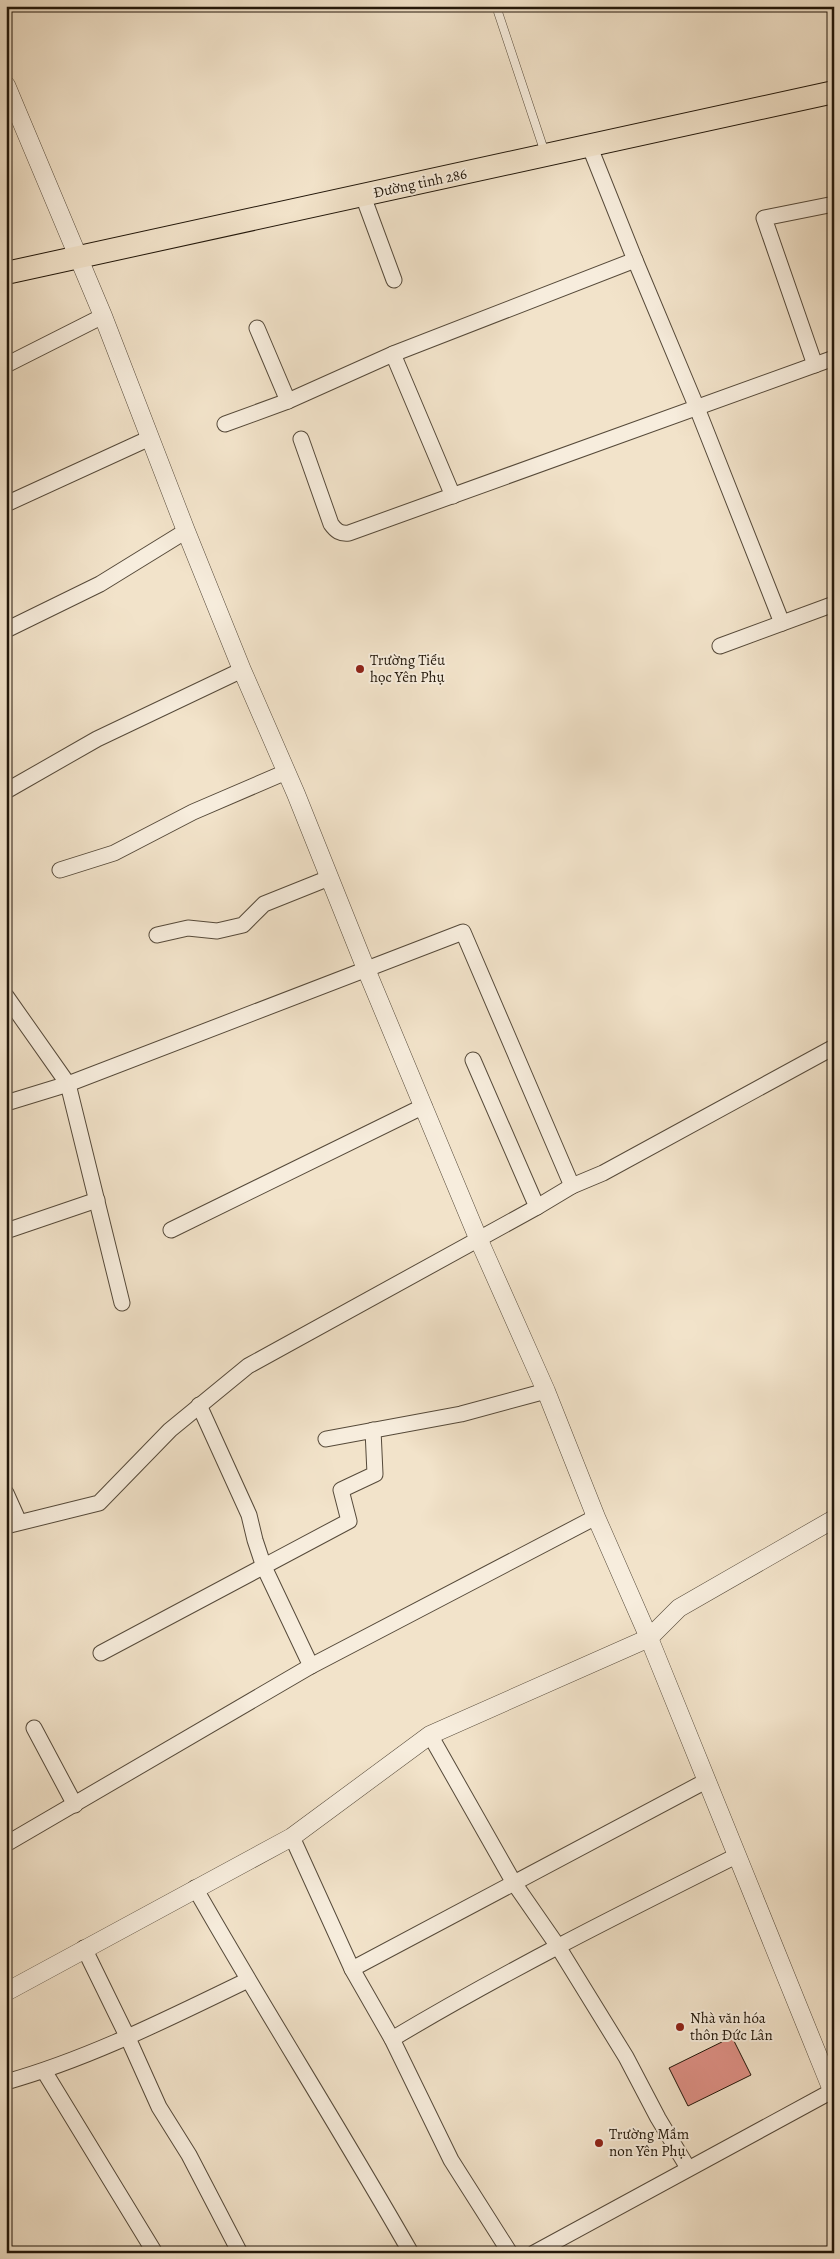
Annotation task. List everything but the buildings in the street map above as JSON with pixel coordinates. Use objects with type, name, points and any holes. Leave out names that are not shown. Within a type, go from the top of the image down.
[{"type":"main road","name":"Đường tỉnh 286","points":[[6,273],[834,92]]},
{"type":"street","points":[[7,87],[80,258],[242,670],[478,1238],[546,1391],[596,1517],[649,1638],[833,2093],[688,2168],[534,2253]]},
{"type":"street","points":[[589,145],[697,408],[782,623]]},
{"type":"street","points":[[363,196],[394,280]]},
{"type":"street","points":[[816,365],[764,218],[834,204]]},
{"type":"street","points":[[225,424],[288,401],[393,354],[635,260]]},
{"type":"street","points":[[6,365],[103,316]]},
{"type":"street","points":[[257,328],[288,401]]},
{"type":"street","points":[[393,354],[453,496]]},
{"type":"street","points":[[301,440],[331,524],[342,534],[453,496],[834,358]]},
{"type":"street","points":[[6,504],[150,438]]},
{"type":"street","points":[[6,630],[100,584],[186,531]]},
{"type":"street","points":[[720,646],[834,604]]},
{"type":"street","points":[[6,791],[97,739],[242,670]]},
{"type":"street","points":[[60,870],[114,852],[193,812],[286,772]]},
{"type":"street","points":[[156,935],[188,928],[217,931],[243,925],[264,904],[329,878]]},
{"type":"street","points":[[6,1103],[68,1084],[463,932],[572,1186]]},
{"type":"street","points":[[6,996],[68,1084],[122,1303]]},
{"type":"street","points":[[6,1493],[13,1524],[99,1503],[170,1430],[248,1366],[572,1186],[603,1173],[834,1047]]},
{"type":"street","points":[[473,1060],[537,1207]]},
{"type":"street","points":[[171,1230],[424,1106]]},
{"type":"street","points":[[6,1231],[98,1200]]},
{"type":"street","points":[[326,1439],[460,1414],[546,1391]]},
{"type":"street","points":[[199,1405],[249,1515],[254,1540],[264,1566],[311,1666]]},
{"type":"street","points":[[101,1653],[349,1522],[341,1490],[375,1474],[373,1430]]},
{"type":"street","points":[[6,1844],[311,1666],[596,1517]]},
{"type":"street","points":[[6,1992],[84,1948],[292,1837],[430,1735],[649,1638],[679,1608],[834,1519]]},
{"type":"street","points":[[34,1728],[75,1805]]},
{"type":"street","points":[[430,1735],[514,1883],[557,1945],[626,2058],[658,2118],[688,2168]]},
{"type":"street","points":[[352,1969],[706,1781]]},
{"type":"street","points":[[292,1837],[352,1969],[392,2039],[451,2160],[510,2253]]},
{"type":"street","points":[[392,2039],[466,1994],[557,1945],[736,1856]]},
{"type":"street","points":[[195,1888],[248,1980],[350,2146],[411,2253]]},
{"type":"street","points":[[84,1948],[159,2107],[189,2155],[240,2253]]},
{"type":"street","points":[[6,2082],[44,2071],[128,2038],[248,1980]]},
{"type":"street","points":[[44,2071],[155,2253]]},
{"type":"lane","points":[[498,12],[546,155]]},
{"type":"place","name":"Trường Tiểu học Yên Phụ","points":[[360,669]]},
{"type":"place","name":"Nhà văn hóa thôn Đức Lân","points":[[680,2027]]},
{"type":"place","name":"Trường Mầm non Yên Phụ","points":[[599,2143]]}]
